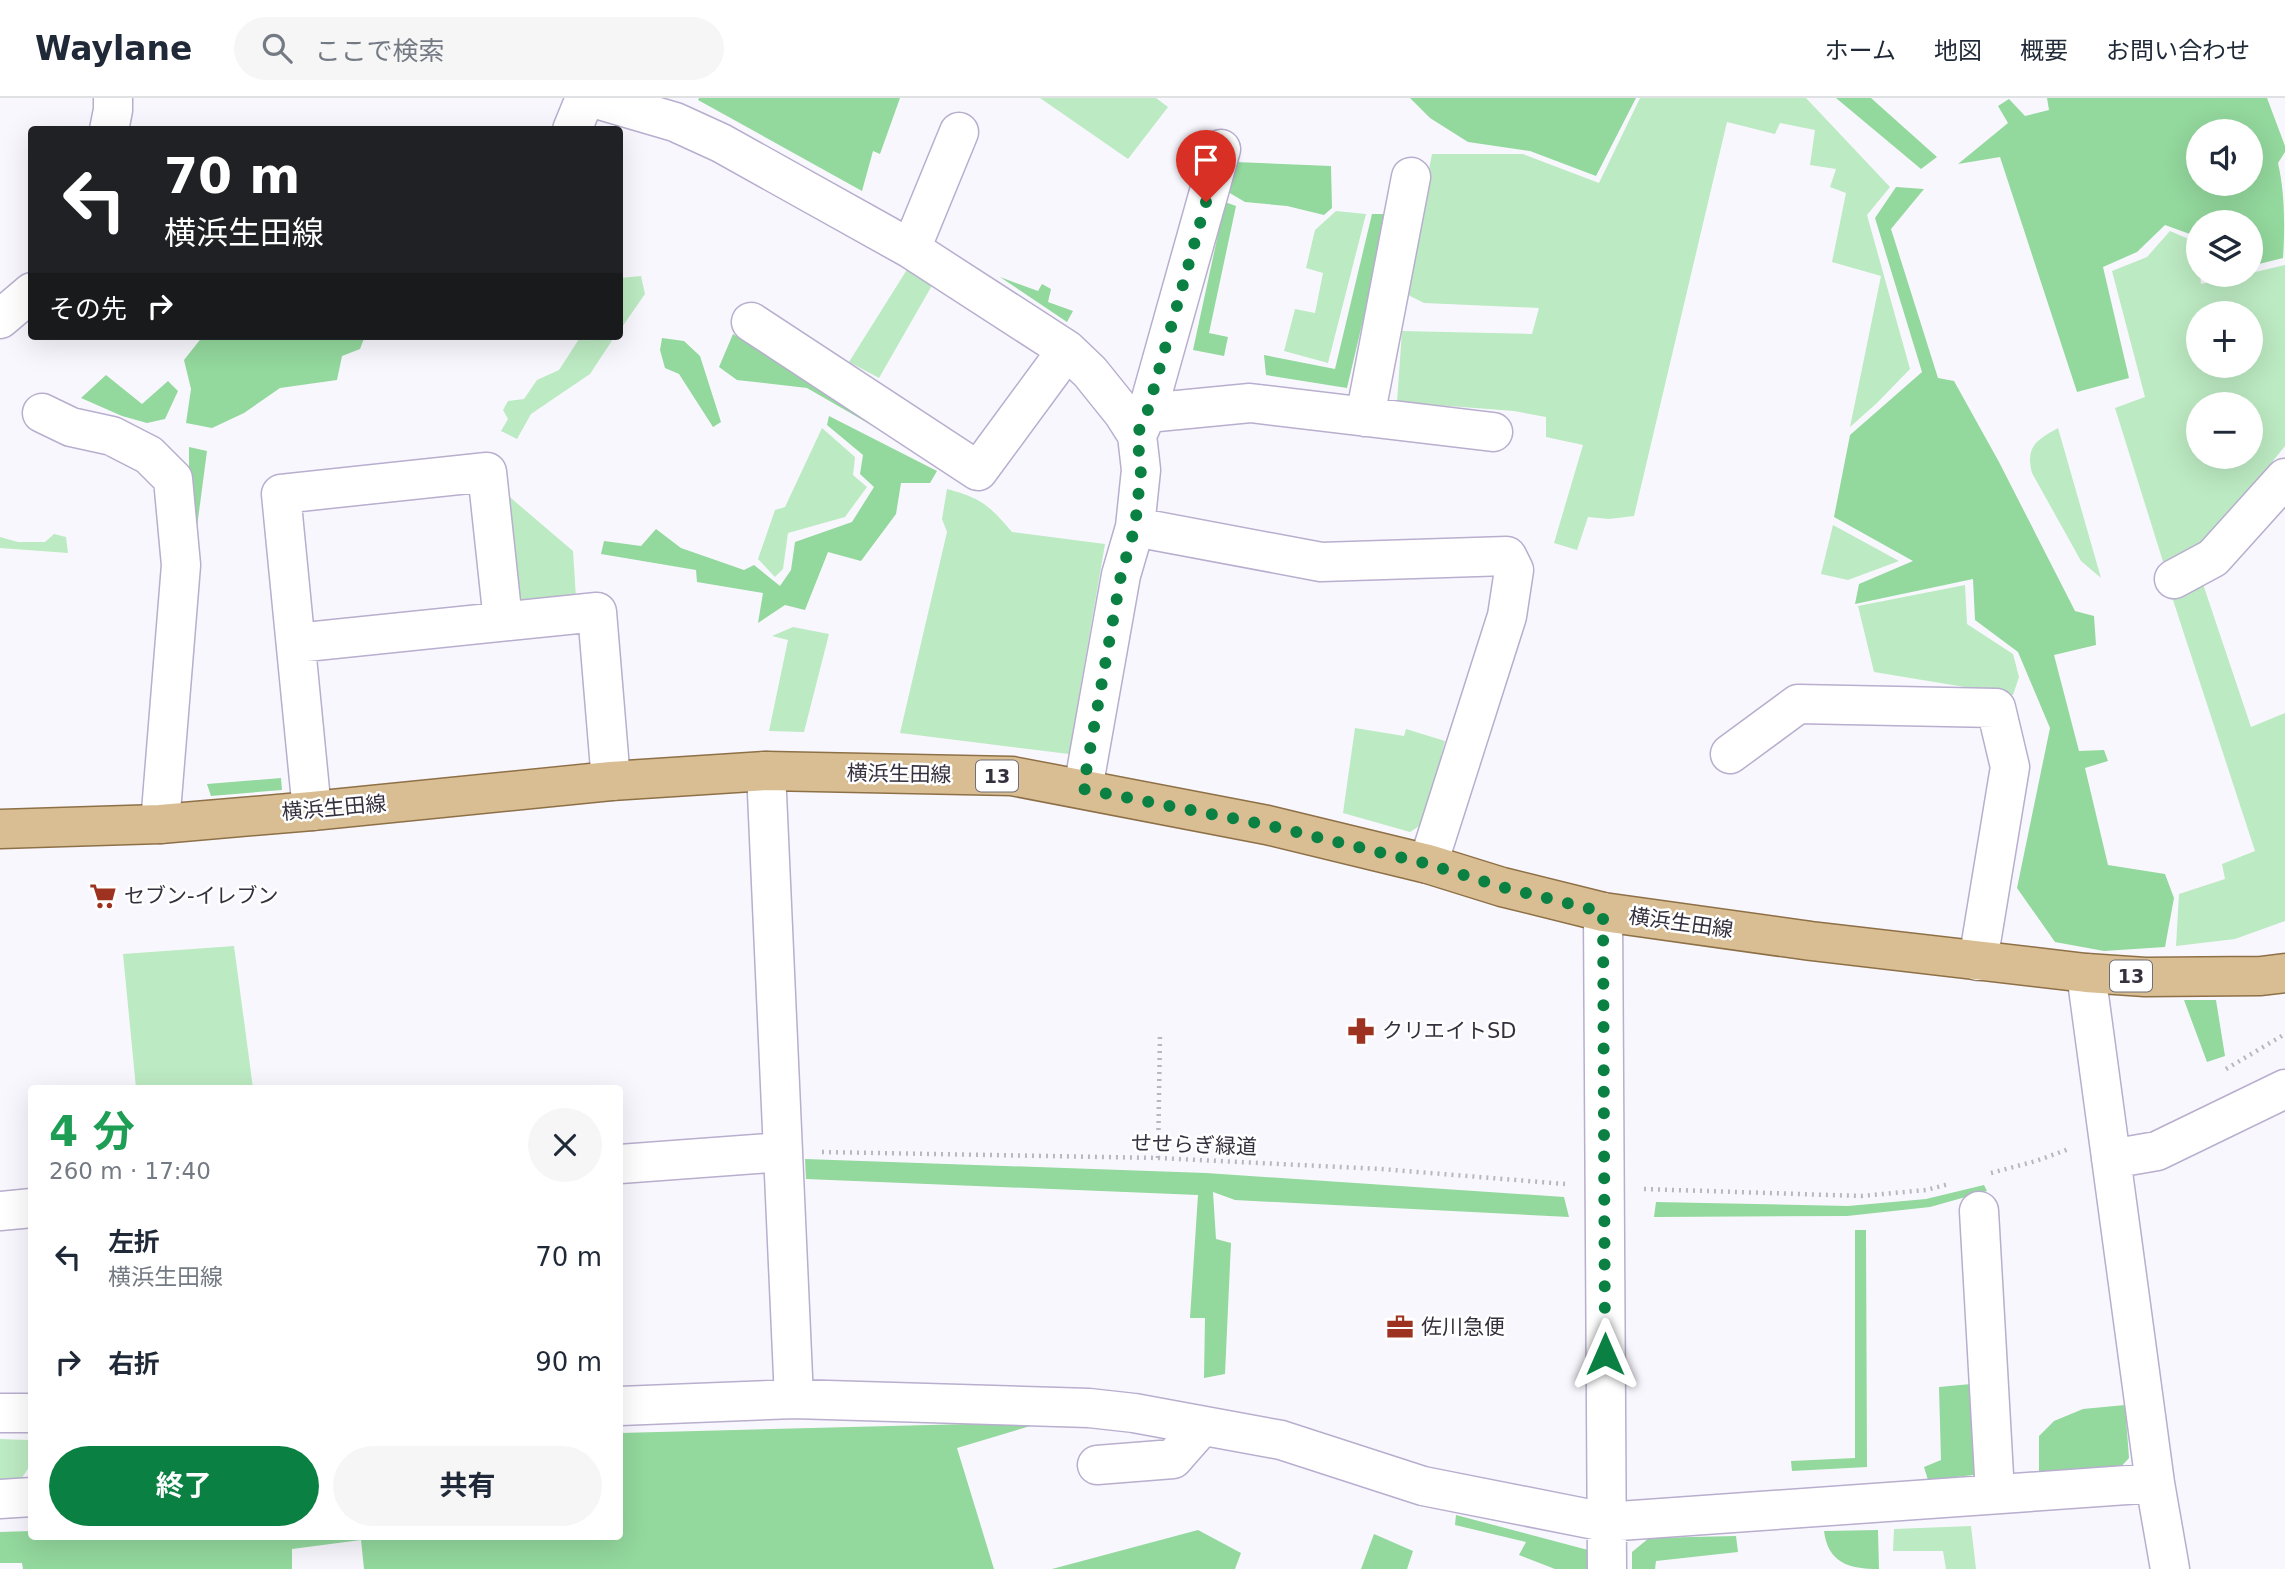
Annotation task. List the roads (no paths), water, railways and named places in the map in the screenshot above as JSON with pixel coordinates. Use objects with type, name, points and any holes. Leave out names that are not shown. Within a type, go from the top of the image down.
[{"type":"main road","name":"横浜生田線","points":[[0,829],[160,824],[611,781],[766,771],[1012,776],[1267,825],[1428,864],[1502,887],[1603,912],[1811,941],[2086,973],[2145,977],[2261,976],[2285,973]]},
{"type":"street","points":[[110,126],[113,98]]},
{"type":"street","points":[[574,126],[585,98]]},
{"type":"street","points":[[593,98],[675,122],[721,143],[911,249],[1067,350],[1090,372],[1124,413],[1142,424],[1250,403],[1493,432]]},
{"type":"street","points":[[911,249],[959,132]]},
{"type":"street","points":[[1083,789],[1121,575],[1135,527],[1141,470],[1142,424],[1221,149]]},
{"type":"street","points":[[1365,417],[1411,177]]},
{"type":"street","points":[[0,319],[28,295]]},
{"type":"street","points":[[751,322],[978,471],[1067,350]]},
{"type":"street","points":[[42,412],[71,427],[112,436],[149,455],[173,479],[181,565],[160,824]]},
{"type":"street","points":[[312,811],[281,494],[487,472],[503,621]]},
{"type":"street","points":[[2174,579],[2213,558],[2285,478]]},
{"type":"street","points":[[1135,527],[1321,562],[1507,556],[1514,570],[1507,616],[1428,864]]},
{"type":"street","points":[[296,643],[597,612],[611,781]]},
{"type":"street","points":[[1730,754],[1798,704],[1996,708],[2010,767],[1978,961]]},
{"type":"street","points":[[766,771],[794,1399]]},
{"type":"street","points":[[1603,912],[1622,1188],[1605,1522],[1606,1569]]},
{"type":"street","points":[[2086,973],[2155,1483],[2170,1569]]},
{"type":"street","points":[[2109,1145],[2157,1151],[2285,1089]]},
{"type":"street","points":[[623,1164],[783,1152]]},
{"type":"street","points":[[0,1210],[28,1208]]},
{"type":"street","points":[[1979,1211],[1995,1493]]},
{"type":"street","points":[[623,1406],[794,1399],[1089,1408],[1134,1413],[1281,1440],[1423,1486],[1605,1522],[2155,1483]]},
{"type":"street","points":[[0,1413],[28,1413]]},
{"type":"street","points":[[1097,1465],[1173,1458],[1202,1426]]},
{"type":"street","points":[[0,1499],[28,1497]]},
{"type":"place","name":"セブン-イレブン","points":[[103,896]]},
{"type":"place","name":"クリエイトSD","points":[[1361,1031]]},
{"type":"place","name":"佐川急便","points":[[1400,1327]]}]
